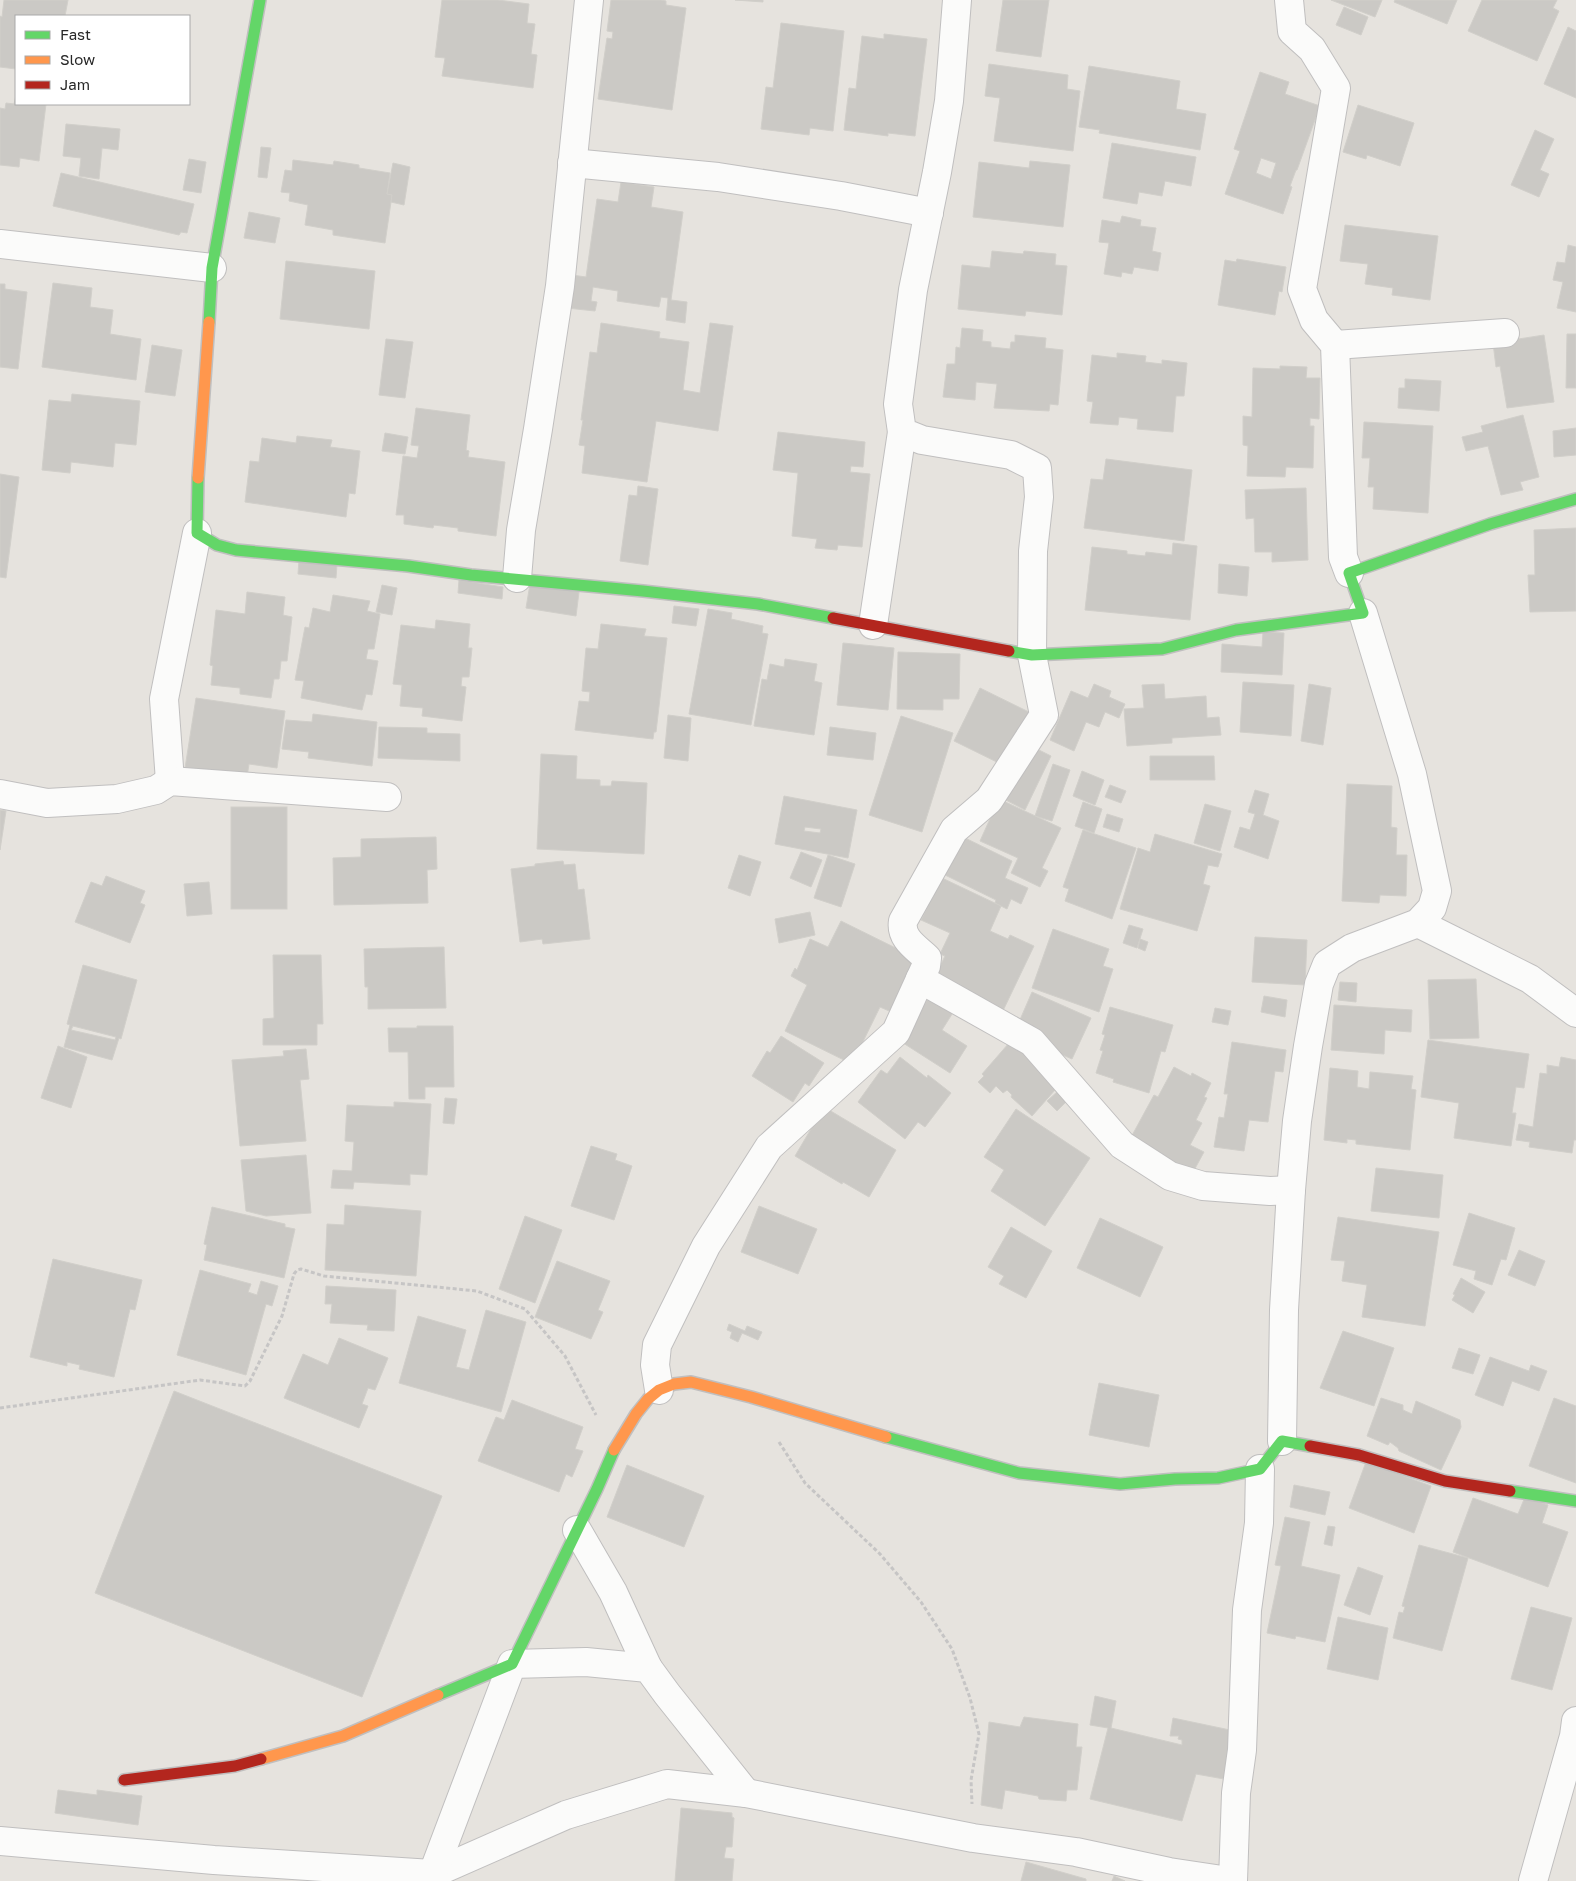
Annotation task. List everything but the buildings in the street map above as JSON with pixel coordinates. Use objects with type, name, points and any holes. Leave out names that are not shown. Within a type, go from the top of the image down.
[{"type":"street","points":[[170,781],[164,699],[197,534],[198,480],[212,268],[260,0]]},
{"type":"street","points":[[517,578],[521,530],[560,286],[589,0]]},
{"type":"street","points":[[873,625],[902,432],[898,404],[912,290],[929,213],[949,101],[957,0]]},
{"type":"street","points":[[0,1841],[432,1877],[566,1816],[667,1784],[746,1793],[973,1838],[1076,1852],[1169,1872],[1231,1881],[1236,1793],[1242,1750],[1247,1610],[1259,1523],[1260,1469],[1282,1441],[1284,1310],[1291,1190],[1297,1121],[1319,984],[1327,964],[1352,948],[1418,923],[1432,908],[1437,891],[1412,774],[1363,613],[1343,557],[1335,345],[1314,320],[1302,289],[1336,88],[1312,49],[1292,31],[1289,0]]},
{"type":"street","points":[[572,163],[718,178],[841,196],[929,213]]},
{"type":"street","points":[[0,244],[212,268]]},
{"type":"street","points":[[1335,345],[1505,333]]},
{"type":"street","points":[[659,1390],[655,1365],[657,1345],[706,1246],[769,1147],[896,1032],[926,966],[927,958],[904,936],[903,921],[954,830],[989,800],[1044,715],[1032,655],[1033,551],[1039,496],[1037,468],[1011,455],[922,440],[902,432]]},
{"type":"street","points":[[1349,573],[1483,525],[1576,499]]},
{"type":"street","points":[[197,534],[217,545],[236,550],[408,566],[471,575],[517,578],[758,604],[1032,655],[1162,649],[1236,630],[1363,613]]},
{"type":"street","points":[[0,794],[47,803],[117,798],[156,790],[170,781],[387,797]]},
{"type":"street","points":[[1418,923],[1530,979],[1576,1013]]},
{"type":"street","points":[[920,979],[1032,1042],[1122,1145],[1170,1176],[1203,1186],[1270,1191],[1291,1190]]},
{"type":"street","points":[[432,1877],[512,1664],[617,1443],[636,1414],[648,1399],[659,1390],[674,1384],[690,1382],[751,1397],[860,1430],[1018,1473],[1120,1484],[1175,1478],[1218,1478],[1260,1469]]},
{"type":"street","points":[[1282,1441],[1359,1455],[1445,1481],[1576,1501]]},
{"type":"street","points":[[577,1530],[613,1592],[648,1668],[746,1793]]},
{"type":"street","points":[[124,1780],[235,1766],[344,1736],[512,1664],[586,1662],[648,1668]]},
{"type":"street","points":[[1533,1881],[1574,1736],[1576,1721]]},
{"type":"path","points":[[0,1408],[200,1380],[245,1386],[250,1381],[282,1316],[294,1274],[297,1270],[301,1269],[324,1276],[477,1291],[524,1309],[564,1356],[598,1418],[617,1443]]},
{"type":"path","points":[[751,1397],[805,1483],[880,1554],[921,1602],[952,1649],[970,1698],[979,1734],[971,1780],[973,1838]]},
{"type":"traffic: fast","points":[[209,322],[212,268],[260,0]]},
{"type":"traffic: fast","points":[[198,478],[197,533],[217,545],[236,550],[408,566],[471,575],[758,604],[833,618]]},
{"type":"traffic: fast","points":[[1009,651],[1032,655],[1162,649],[1236,630],[1363,613],[1349,573],[1490,524],[1576,499]]},
{"type":"traffic: fast","points":[[886,1437],[1019,1473],[1120,1484],[1175,1479],[1218,1478],[1260,1469],[1282,1441],[1310,1446]]},
{"type":"traffic: fast","points":[[438,1695],[512,1664],[614,1450]]},
{"type":"traffic: fast","points":[[1510,1491],[1576,1501]]},
{"type":"traffic: slow","points":[[198,478],[209,322]]},
{"type":"traffic: slow","points":[[614,1450],[636,1414],[648,1399],[659,1390],[674,1384],[691,1382],[751,1397],[886,1437]]},
{"type":"traffic: slow","points":[[261,1759],[343,1736],[438,1695]]},
{"type":"traffic: jam","points":[[833,618],[1009,651]]},
{"type":"traffic: jam","points":[[1310,1446],[1359,1455],[1445,1481],[1510,1491]]},
{"type":"traffic: jam","points":[[124,1780],[235,1766],[261,1759]]}]
